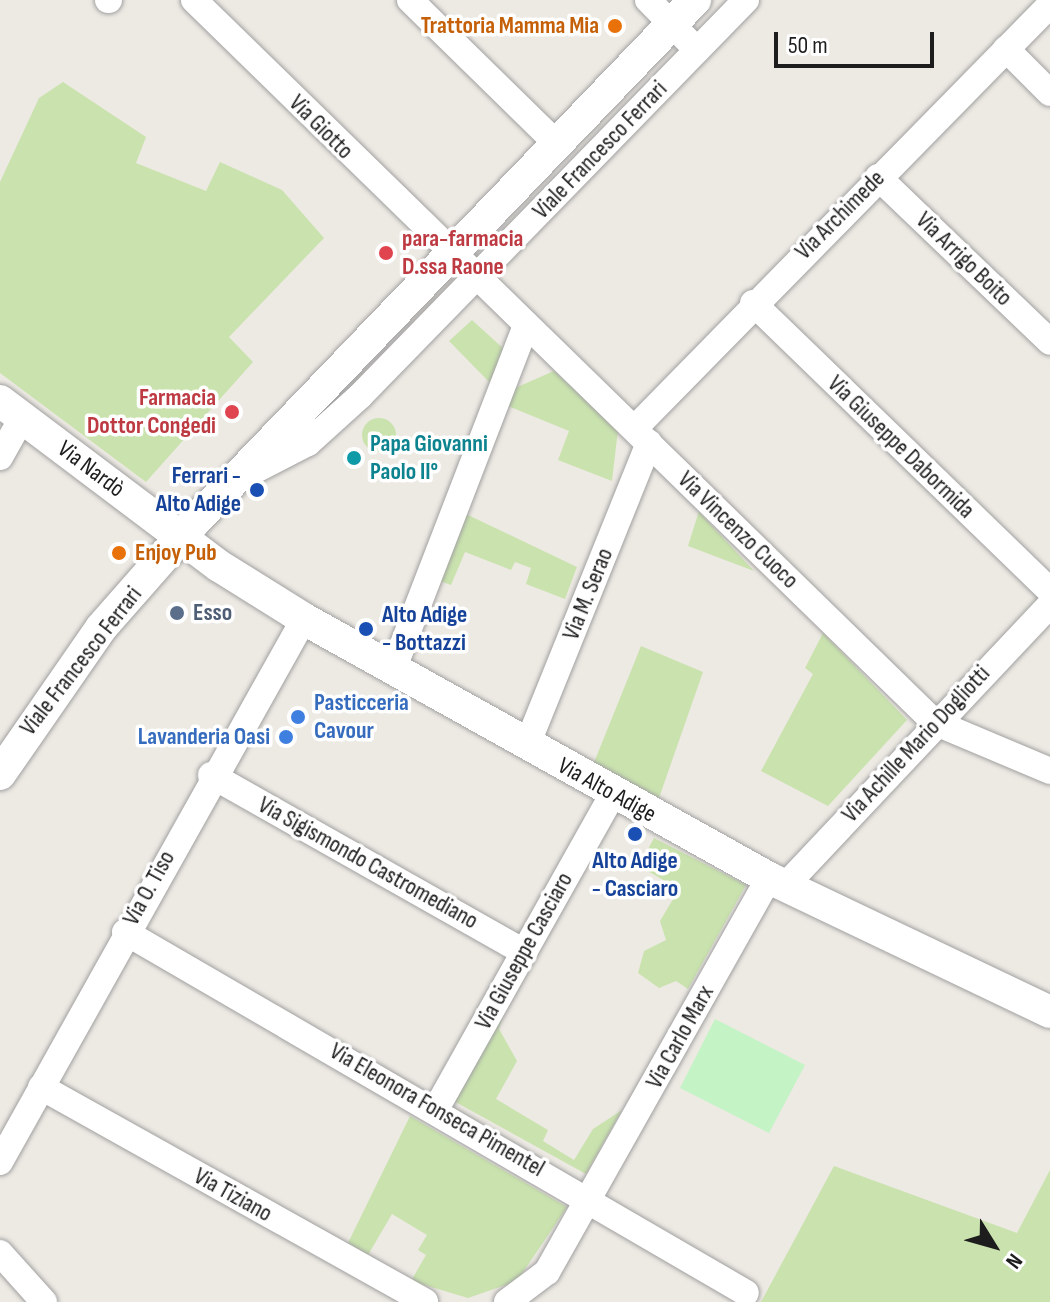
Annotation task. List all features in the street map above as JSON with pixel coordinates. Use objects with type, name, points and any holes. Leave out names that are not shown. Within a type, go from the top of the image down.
[{"type":"street","name":"Via Giotto","points":[[194,0],[449,253]]},
{"type":"street","points":[[410,0],[556,143]]},
{"type":"street","points":[[648,0],[697,50]]},
{"type":"street","name":"Viale Francesco Ferrari","points":[[0,774],[101,628],[181,537],[449,253],[695,0]]},
{"type":"street","name":"Viale Francesco Ferrari","points":[[234,481],[308,443],[475,281],[746,0]]},
{"type":"street","name":"Via Archimede","points":[[642,436],[753,303],[1050,5]]},
{"type":"street","points":[[1006,49],[1050,93]]},
{"type":"street","name":"Via Arrigo Boito","points":[[878,177],[1050,342]]},
{"type":"street","name":"Via Vincenzo Cuoco","points":[[449,253],[475,281],[642,436],[934,722],[1050,771]]},
{"type":"street","name":"Via Giuseppe Dabormida","points":[[753,303],[1050,591]]},
{"type":"street","points":[[393,670],[525,328]]},
{"type":"street","points":[[0,457],[11,410]]},
{"type":"street","name":"Via Nardò","points":[[11,410],[181,537]]},
{"type":"street","name":"Via M. Serao","points":[[527,745],[642,436]]},
{"type":"street","name":"Via Alto Adige","points":[[181,537],[304,619],[613,793],[777,882],[1050,1012]]},
{"type":"street","name":"Via Achille Mario Dogliotti","points":[[777,882],[1050,605]]},
{"type":"street","name":"Via O. Tiso","points":[[0,1162],[211,775],[304,619]]},
{"type":"street","name":"Via Sigismondo Castromediano","points":[[211,775],[524,952]]},
{"type":"street","name":"Via Giuseppe Casciaro","points":[[436,1109],[613,793]]},
{"type":"street","name":"Via Carlo Marx","points":[[590,1197],[777,882]]},
{"type":"street","name":"Via Eleonora Fonseca Pimentel","points":[[125,932],[590,1197],[746,1293]]},
{"type":"street","name":"Via Tiziano","points":[[41,1087],[425,1302]]},
{"type":"street","points":[[507,1302],[547,1272],[590,1197]]},
{"type":"street","points":[[0,1253],[44,1302]]},
{"type":"green space","points":[[63,82],[146,137],[136,163],[206,191],[220,162],[282,190],[324,238],[229,337],[253,362],[146,482],[0,373],[0,182],[39,98]]},
{"type":"green space","points":[[472,320],[505,350],[495,388],[449,341]]},
{"type":"green space","points":[[554,371],[618,430],[612,481],[558,460],[569,431],[508,406],[515,388]]},
{"type":"green space","points":[[379,418],[391,423],[396,435],[391,447],[379,452],[367,447],[362,435],[367,423]]},
{"type":"green space","points":[[699,512],[754,571],[688,546]]},
{"type":"green space","points":[[466,514],[577,567],[565,599],[526,584],[531,568],[515,562],[511,570],[465,552],[451,585],[440,581]]},
{"type":"green space","points":[[823,633],[907,720],[828,806],[761,771],[813,674],[805,668]]},
{"type":"green space","points":[[641,646],[703,672],[659,798],[593,765]]},
{"type":"green space","points":[[654,838],[746,885],[688,989],[676,981],[659,988],[638,973],[644,951],[666,940],[660,921],[679,889],[639,866]]},
{"type":"green space","points":[[511,993],[499,1029],[517,1061],[496,1099],[548,1130],[543,1141],[574,1160],[593,1129],[622,1110],[586,1174],[450,1099]]},
{"type":"green space","points":[[715,1019],[805,1065],[769,1133],[680,1088]]},
{"type":"green space","points":[[410,1116],[567,1207],[517,1281],[468,1298],[411,1281],[426,1255],[418,1250],[427,1235],[392,1214],[368,1255],[348,1243]]},
{"type":"green space","points":[[834,1166],[1017,1233],[1050,1170],[1050,1302],[761,1302]]},
{"type":"place","name":"Trattoria Mamma Mia","points":[[615,26]]},
{"type":"place","name":"para-farmacia D.ssa Raone","points":[[386,253]]},
{"type":"place","name":"Farmacia Dottor Congedi","points":[[232,412]]},
{"type":"place","name":"Papa Giovanni Paolo II°","points":[[354,458]]},
{"type":"place","name":"Ferrari - Alto Adige","points":[[257,490]]},
{"type":"place","name":"Enjoy Pub","points":[[119,553]]},
{"type":"place","name":"Esso","points":[[177,613]]},
{"type":"place","name":"Alto Adige - Bottazzi","points":[[366,629]]},
{"type":"place","name":"Pasticceria Cavour","points":[[298,717]]},
{"type":"place","name":"Lavanderia Oasi","points":[[286,737]]},
{"type":"place","name":"Alto Adige - Casciaro","points":[[635,834]]}]
